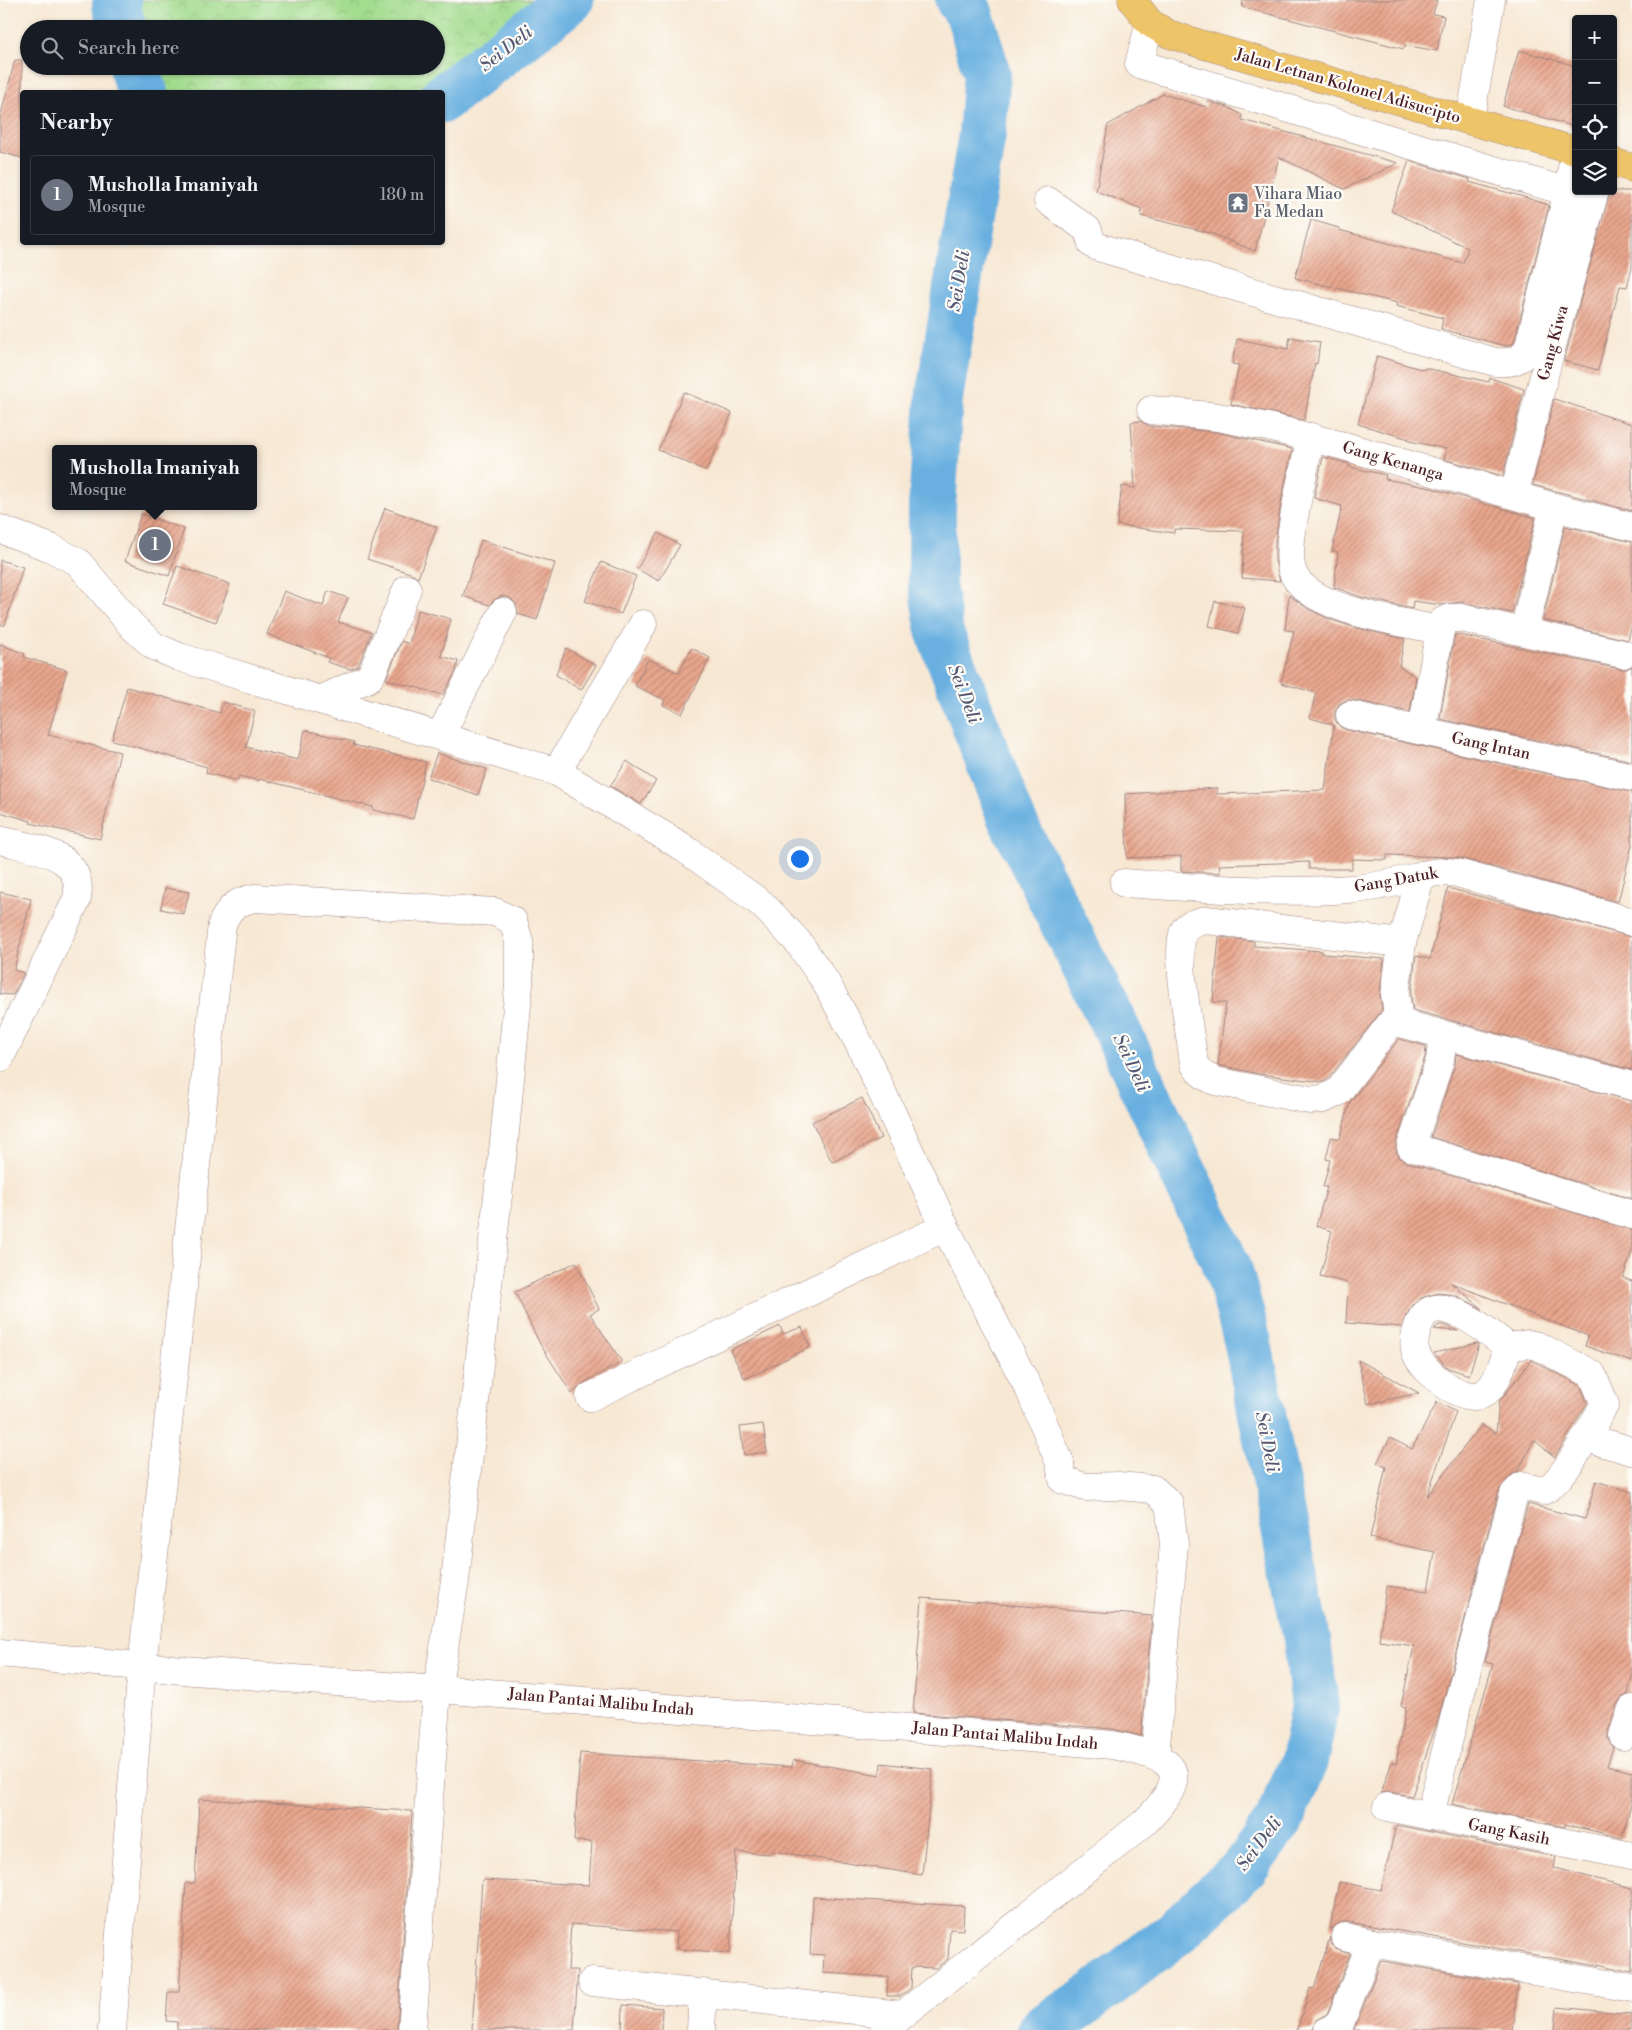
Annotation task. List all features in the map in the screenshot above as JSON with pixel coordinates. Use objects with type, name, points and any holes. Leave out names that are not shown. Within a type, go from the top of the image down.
[{"type":"main road","name":"Jalan Letnan Kolonel Adisucipto","points":[[1132,0],[1150,23],[1169,34],[1573,150]]},
{"type":"main road","points":[[1617,163],[1632,168]]},
{"type":"street","points":[[1470,120],[1491,0]]},
{"type":"street","points":[[1150,23],[1139,64],[1232,90],[1334,124],[1568,192]]},
{"type":"street","points":[[1232,90],[1240,55]]},
{"type":"street","points":[[1048,201],[1088,230],[1092,244],[1098,247],[1495,362],[1509,363],[1522,358],[1528,350],[1572,172]]},
{"type":"street","name":"Gang Kiwa","points":[[1514,496],[1549,356],[1594,195]]},
{"type":"street","name":"Gang Kenanga","points":[[1151,410],[1218,417],[1311,437],[1514,496],[1632,527]]},
{"type":"street","points":[[1311,437],[1292,533],[1291,568],[1296,580],[1314,594],[1338,607],[1440,630]]},
{"type":"street","points":[[1524,631],[1554,507]]},
{"type":"street","points":[[0,529],[51,548],[78,562],[133,627],[154,646],[179,657],[557,772],[681,846],[762,904],[798,942],[825,980],[860,1045],[945,1227],[1030,1390],[1060,1461],[1063,1480],[1086,1486],[1153,1489],[1169,1503],[1174,1544],[1155,1756]]},
{"type":"street","points":[[320,700],[369,678],[374,671],[407,590]]},
{"type":"street","points":[[440,736],[503,612]]},
{"type":"street","points":[[1422,731],[1440,630],[1443,621],[1450,618],[1524,631],[1622,654]]},
{"type":"street","points":[[557,772],[583,724],[643,624]]},
{"type":"street","name":"Gang Intan","points":[[1350,715],[1632,777]]},
{"type":"street","points":[[0,840],[61,858],[71,867],[77,879],[78,889],[76,899],[0,1058]]},
{"type":"street","name":"Gang Datuk","points":[[1124,883],[1269,890],[1353,889],[1388,884],[1444,871],[1632,922]]},
{"type":"street","points":[[1402,943],[1206,920],[1190,925],[1184,930],[1180,953],[1194,1063],[1198,1071],[1215,1081],[1310,1100],[1323,1099],[1338,1092],[1398,1014],[1396,995],[1402,943],[1408,917],[1422,875]]},
{"type":"street","points":[[112,2030],[142,1666],[222,924],[228,910],[240,901],[255,898],[495,912],[513,921],[520,941],[519,985],[504,1142],[455,1581],[436,1690],[412,2030]]},
{"type":"street","points":[[1393,1021],[1632,1086]]},
{"type":"street","points":[[1443,1036],[1440,1060],[1411,1148],[1632,1215]]},
{"type":"street","points":[[590,1397],[945,1227]]},
{"type":"street","points":[[1430,1816],[1449,1734],[1514,1494],[1522,1486],[1542,1491],[1549,1488],[1587,1438],[1594,1422],[1606,1404],[1592,1374],[1538,1346],[1528,1344],[1508,1347]]},
{"type":"street","points":[[1587,1438],[1632,1451]]},
{"type":"street","name":"Jalan Pantai Malibu Indah","points":[[0,1653],[436,1690],[462,1690],[1112,1746],[1155,1756],[1164,1760],[1174,1774],[1173,1785],[1162,1806],[1144,1823],[893,2022]]},
{"type":"street","points":[[1624,1736],[1632,1709]]},
{"type":"street","name":"Gang Kasih","points":[[1387,1807],[1632,1856]]},
{"type":"street","points":[[1328,2030],[1340,2023],[1358,1940],[1632,1988]]},
{"type":"street","points":[[592,1982],[703,1993],[893,2022]]},
{"type":"street","points":[[701,2030],[703,1993]]},
{"type":"green space","points":[[118,0],[570,0],[445,97],[445,90],[143,90],[135,75],[445,75],[445,20],[120,20],[116,5]]},
{"type":"building","points":[[1243,0],[1437,0],[1433,14],[1444,16],[1437,51],[1405,45],[1404,49],[1242,7]]},
{"type":"building","points":[[1519,50],[1572,65],[1572,126],[1503,106]]},
{"type":"building","points":[[15,60],[20,60],[22,90],[20,90],[20,157],[0,152],[0,118]]},
{"type":"building","points":[[1163,94],[1206,107],[1207,101],[1228,107],[1242,115],[1242,120],[1398,163],[1344,189],[1279,157],[1255,251],[1210,233],[1141,216],[1142,209],[1096,191],[1108,125]]},
{"type":"building","points":[[1409,161],[1470,179],[1469,182],[1549,205],[1514,343],[1506,346],[1441,329],[1443,318],[1396,306],[1397,303],[1295,278],[1311,220],[1339,228],[1339,230],[1463,263],[1468,248],[1391,211]]},
{"type":"building","points":[[1617,191],[1632,191],[1632,268],[1627,287],[1620,286],[1598,370],[1564,361],[1609,195],[1617,195]]},
{"type":"building","points":[[1290,337],[1320,342],[1304,420],[1231,404],[1239,365],[1232,364],[1237,339],[1288,349]]},
{"type":"building","points":[[1377,356],[1424,370],[1425,368],[1489,382],[1490,378],[1524,389],[1503,476],[1444,459],[1447,449],[1409,441],[1409,439],[1358,424]]},
{"type":"building","points":[[684,392],[732,413],[706,471],[658,450]]},
{"type":"building","points":[[1554,399],[1632,424],[1632,511],[1533,485]]},
{"type":"building","points":[[1141,421],[1149,426],[1216,432],[1292,449],[1275,541],[1275,560],[1280,581],[1242,578],[1244,531],[1174,529],[1174,533],[1117,525],[1122,486],[1135,488],[1131,422]]},
{"type":"building","points":[[1323,457],[1349,464],[1349,467],[1386,475],[1385,479],[1431,488],[1535,518],[1512,613],[1461,602],[1441,605],[1413,601],[1412,609],[1361,597],[1334,587],[1338,552],[1332,551],[1342,506],[1314,498]]},
{"type":"building","points":[[385,508],[437,527],[418,578],[413,574],[367,559]]},
{"type":"building","points":[[141,514],[184,529],[169,576],[125,561]]},
{"type":"building","points":[[1565,526],[1632,542],[1632,625],[1628,640],[1543,620]]},
{"type":"building","points":[[658,533],[680,545],[659,581],[637,569]]},
{"type":"building","points":[[481,540],[555,563],[537,620],[518,614],[516,604],[510,598],[502,596],[495,599],[489,605],[463,596]]},
{"type":"building","points":[[0,560],[23,567],[5,625],[0,625]]},
{"type":"building","points":[[601,562],[636,576],[621,614],[585,601]]},
{"type":"building","points":[[177,566],[230,584],[216,622],[163,604]]},
{"type":"building","points":[[284,591],[323,606],[328,591],[348,598],[338,622],[372,632],[358,666],[350,669],[327,662],[329,658],[267,634]]},
{"type":"building","points":[[1289,595],[1308,609],[1329,619],[1353,627],[1405,639],[1399,666],[1416,677],[1410,712],[1346,700],[1339,704],[1335,711],[1335,720],[1340,727],[1632,792],[1632,845],[1618,902],[1461,858],[1451,857],[1387,855],[1387,860],[1352,859],[1352,869],[1309,869],[1309,862],[1219,865],[1220,873],[1181,871],[1181,856],[1127,858],[1125,794],[1217,788],[1217,794],[1325,790],[1334,725],[1310,718],[1316,693],[1281,683],[1294,631],[1285,630]]},
{"type":"building","points":[[1215,601],[1245,608],[1238,633],[1209,626]]},
{"type":"building","points":[[418,610],[451,619],[441,656],[458,661],[456,671],[443,695],[386,679],[402,641],[409,644]]},
{"type":"building","points":[[1455,634],[1620,669],[1627,669],[1632,666],[1632,761],[1440,719]]},
{"type":"building","points":[[0,644],[25,654],[24,657],[67,670],[48,735],[120,752],[100,839],[30,823],[31,821],[0,812]]},
{"type":"building","points":[[566,648],[596,665],[581,690],[556,675]]},
{"type":"building","points":[[692,648],[710,658],[682,714],[663,705],[665,700],[635,686],[648,659],[679,673]]},
{"type":"building","points":[[127,687],[220,713],[223,702],[255,711],[246,747],[298,760],[305,730],[354,742],[353,745],[426,762],[413,819],[373,810],[373,807],[259,779],[259,781],[239,776],[238,781],[206,773],[207,767],[112,740]]},
{"type":"building","points":[[437,753],[487,769],[478,795],[428,778]]},
{"type":"building","points":[[627,761],[656,781],[641,804],[610,786]]},
{"type":"building","points":[[165,888],[189,892],[184,914],[161,909]]},
{"type":"building","points":[[1448,888],[1632,937],[1632,1070],[1413,1010],[1411,995],[1416,956],[1430,959]]},
{"type":"building","points":[[0,892],[31,899],[14,970],[24,973],[13,995],[0,994]]},
{"type":"building","points":[[1219,937],[1254,941],[1254,946],[1322,951],[1322,954],[1384,959],[1380,993],[1382,1010],[1328,1079],[1323,1082],[1259,1074],[1218,1065],[1226,1003],[1213,1002]]},
{"type":"building","points":[[1399,1039],[1426,1046],[1425,1057],[1396,1142],[1396,1151],[1400,1158],[1406,1162],[1632,1230],[1632,1251],[1623,1278],[1632,1281],[1632,1362],[1585,1346],[1588,1336],[1451,1283],[1483,1309],[1455,1295],[1438,1293],[1421,1298],[1414,1304],[1406,1315],[1402,1327],[1346,1323],[1348,1283],[1320,1276],[1332,1231],[1316,1226],[1327,1187],[1323,1187],[1330,1160],[1326,1159],[1331,1137],[1340,1139],[1350,1102]]},
{"type":"building","points":[[1456,1054],[1632,1101],[1632,1199],[1431,1137],[1455,1065]]},
{"type":"building","points":[[862,1098],[881,1138],[832,1162],[812,1122]]},
{"type":"building","points":[[576,1262],[599,1309],[590,1314],[622,1362],[583,1383],[572,1394],[540,1344],[515,1292]]},
{"type":"building","points":[[1439,1325],[1445,1325],[1458,1331],[1434,1329]]},
{"type":"building","points":[[780,1326],[783,1334],[802,1327],[810,1347],[745,1379],[730,1350]]},
{"type":"building","points":[[1479,1344],[1469,1375],[1448,1368],[1434,1353]]},
{"type":"building","points":[[1358,1360],[1419,1393],[1368,1404]]},
{"type":"building","points":[[1531,1360],[1576,1383],[1581,1387],[1587,1403],[1555,1457],[1534,1440],[1518,1471],[1511,1475],[1499,1490],[1438,1720],[1412,1796],[1390,1792],[1381,1793],[1392,1762],[1396,1764],[1406,1707],[1401,1706],[1414,1646],[1379,1641],[1386,1586],[1428,1591],[1435,1552],[1370,1538],[1386,1467],[1377,1463],[1390,1438],[1412,1449],[1437,1402],[1456,1412],[1427,1496],[1481,1425],[1496,1433],[1499,1402]]},
{"type":"building","points":[[763,1424],[767,1452],[744,1455],[740,1427]]},
{"type":"building","points":[[1596,1481],[1632,1492],[1632,1677],[1628,1694],[1621,1698],[1617,1704],[1608,1731],[1608,1739],[1613,1747],[1607,1766],[1632,1772],[1632,1801],[1622,1838],[1565,1824],[1565,1827],[1452,1804],[1493,1664],[1485,1662],[1528,1504],[1585,1519]]},
{"type":"building","points":[[922,1598],[1152,1616],[1141,1736],[1113,1729],[913,1713]]},
{"type":"building","points":[[580,1753],[792,1767],[793,1760],[880,1775],[881,1763],[933,1769],[922,1875],[772,1851],[772,1854],[736,1852],[730,1953],[676,1949],[677,1932],[571,1924],[568,1970],[578,1970],[574,2030],[472,2030],[482,1880],[589,1885],[592,1842],[574,1841]]},
{"type":"building","points":[[199,1799],[412,1811],[397,2030],[177,2030],[177,2022],[166,2021],[168,1992],[179,1992],[186,1883],[195,1883]]},
{"type":"building","points":[[1396,1825],[1556,1857],[1554,1868],[1632,1888],[1632,1972],[1598,1964],[1598,1966],[1349,1922],[1340,1922],[1330,1929],[1339,1882],[1381,1890]]},
{"type":"building","points":[[813,1897],[964,1906],[963,1930],[950,1929],[948,1959],[936,1968],[912,1967],[911,1988],[901,1996],[887,1996],[888,1977],[823,1973],[824,1955],[810,1954]]},
{"type":"building","points":[[1330,1937],[1330,1942],[1335,1949],[1350,1954],[1327,2014],[1316,2020],[1313,2030],[1297,2030],[1310,1988],[1314,1989]]},
{"type":"building","points":[[1381,1961],[1518,1984],[1512,2030],[1354,2030]]},
{"type":"building","points":[[623,2005],[662,2008],[661,2030],[622,2030]]},
{"type":"building","points":[[1557,2007],[1632,2014],[1632,2030],[1555,2030]]},
{"type":"waterway","name":"Sei Deli","points":[[118,0],[116,5],[120,20]]},
{"type":"waterway","name":"Sei Deli","points":[[445,97],[570,0]]},
{"type":"waterway","name":"Sei Deli","points":[[959,0],[969,13],[987,74],[982,134],[939,399],[932,507],[932,584],[940,633],[1011,818],[1112,1020],[1229,1271],[1247,1339],[1307,1639],[1315,1707],[1304,1761],[1280,1819],[1244,1868],[1177,1931],[1096,1994],[1041,2030]]},
{"type":"waterway","name":"Sei Deli","points":[[135,75],[143,90]]},
{"type":"place","name":"Vihara Miao Fa Medan","points":[[1238,203]]},
{"type":"place","name":"Musholla Imaniyah","points":[[155,545]]}]
